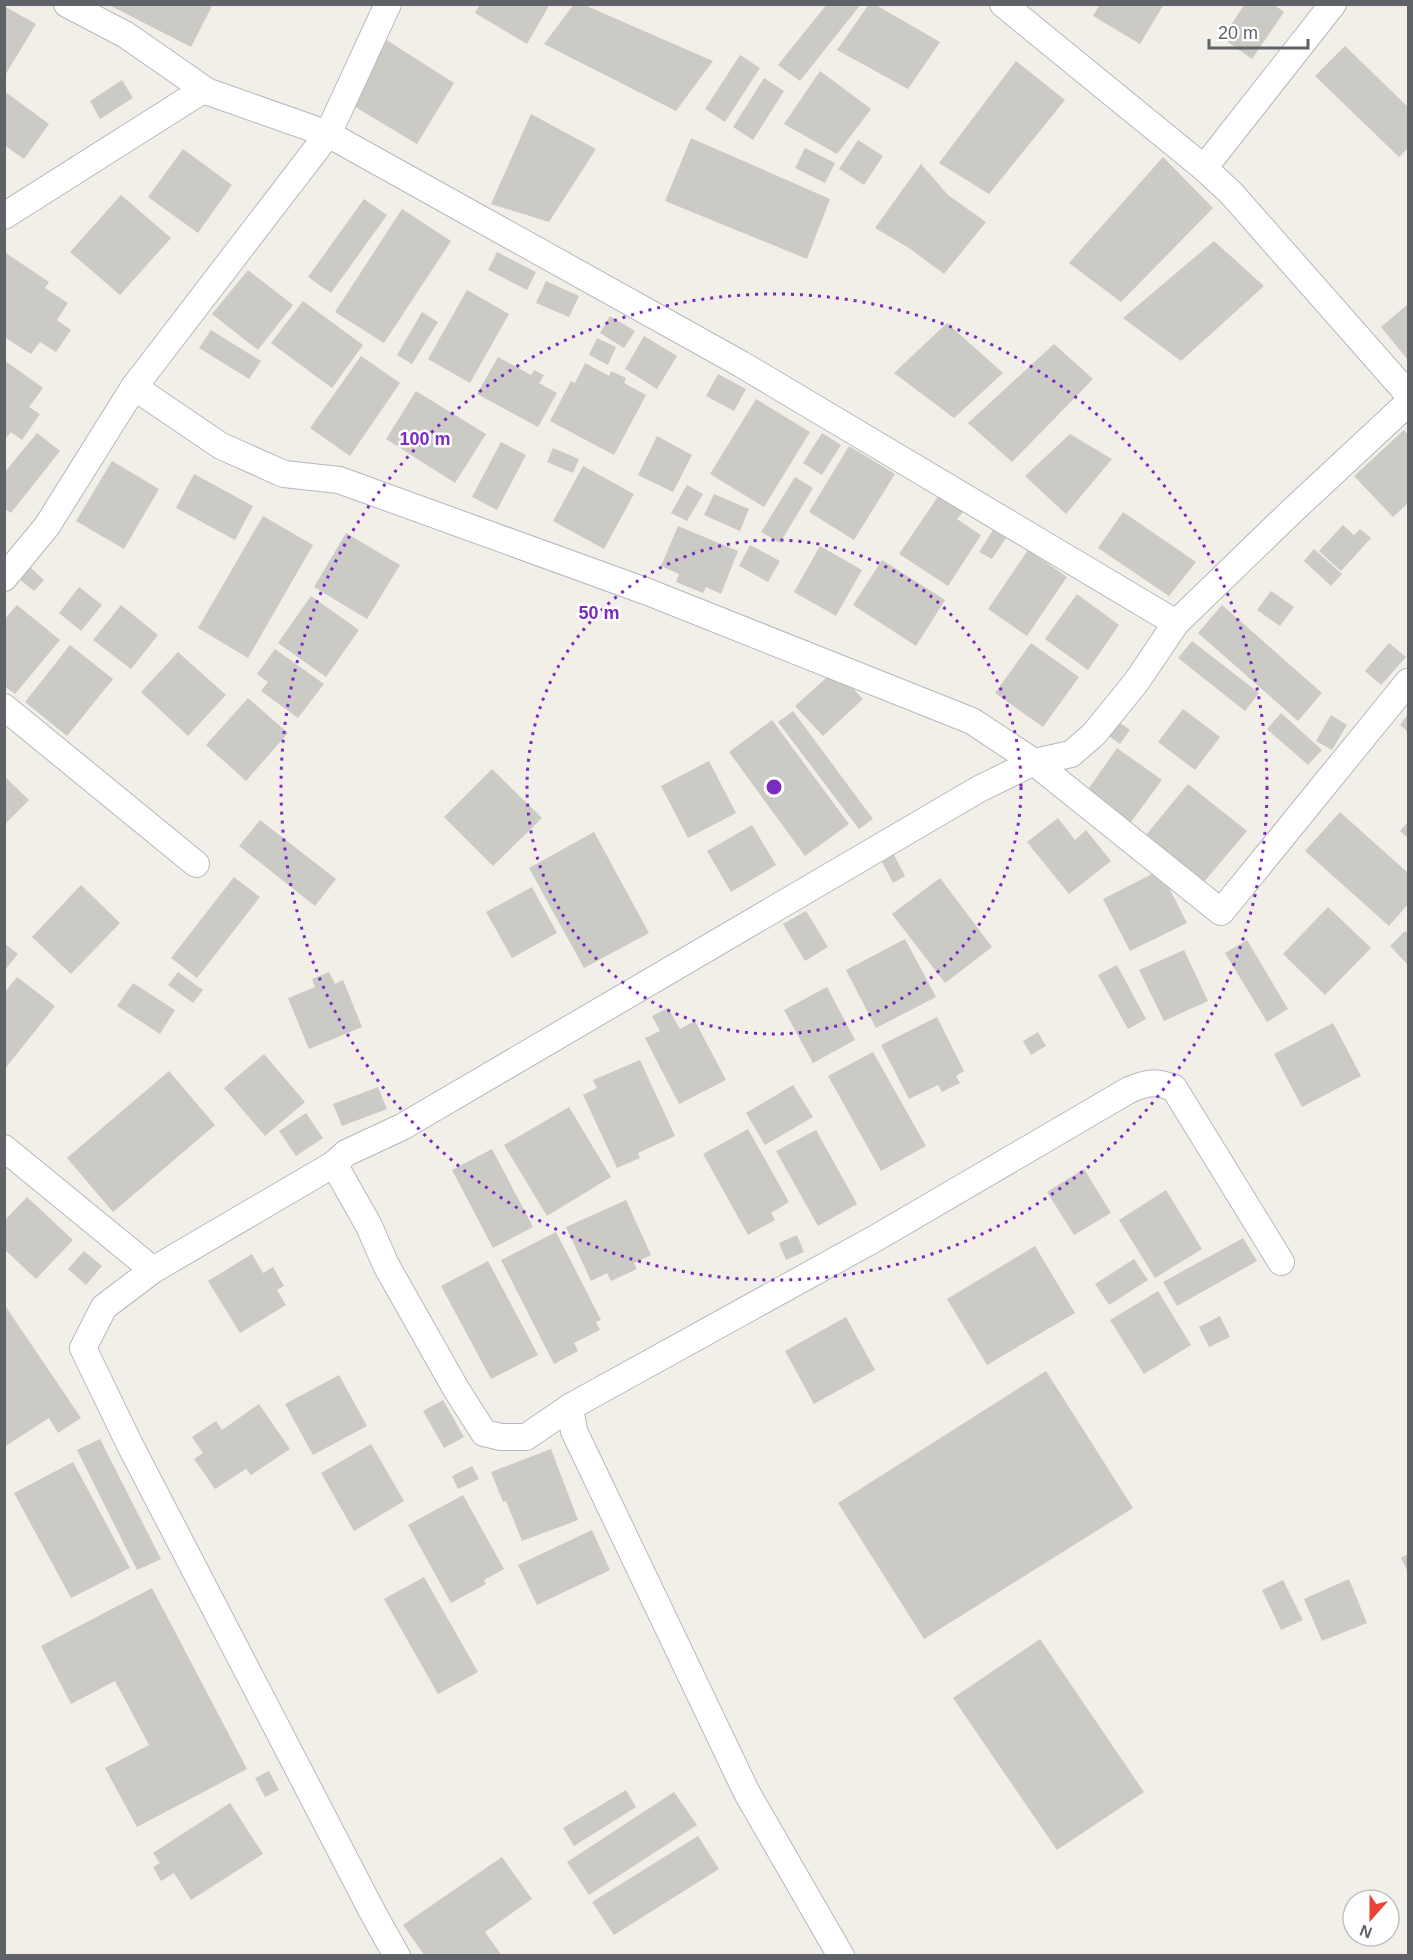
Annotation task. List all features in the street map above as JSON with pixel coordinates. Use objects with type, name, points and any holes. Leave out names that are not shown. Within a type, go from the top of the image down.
[{"type":"street","points":[[68,4],[126,35],[208,92]]},
{"type":"street","points":[[4,578],[47,526],[134,387],[328,134],[388,4]]},
{"type":"street","points":[[1003,4],[1204,168],[1231,193],[1408,394]]},
{"type":"street","points":[[1204,168],[1333,4]]},
{"type":"street","points":[[4,216],[203,90],[328,134],[741,364],[1176,623]]},
{"type":"street","points":[[134,387],[221,446],[284,474],[339,480],[648,592],[972,721],[1034,762],[1221,912],[1408,682]]},
{"type":"street","points":[[397,1956],[372,1913],[130,1445],[83,1348],[104,1307],[153,1270],[334,1164],[346,1153],[402,1127],[979,789],[1034,762],[1071,754],[1094,734],[1137,681],[1176,623],[1408,403]]},
{"type":"street","points":[[4,707],[196,864]]},
{"type":"street","points":[[334,1164],[369,1226],[386,1266],[456,1389],[484,1433],[501,1437],[526,1437],[570,1407],[876,1238],[1129,1090],[1148,1082],[1174,1088],[1281,1262]]},
{"type":"street","points":[[4,1148],[153,1270]]},
{"type":"street","points":[[570,1407],[574,1431],[747,1793],[841,1956]]},
{"type":"building","points":[[107,4],[213,4],[191,47]]},
{"type":"building","points":[[480,4],[550,4],[527,44],[475,13]]},
{"type":"building","points":[[574,4],[582,4],[713,61],[676,111],[544,44]]},
{"type":"building","points":[[827,4],[861,4],[800,81],[778,65]]},
{"type":"building","points":[[869,4],[874,4],[940,42],[908,89],[837,50]]},
{"type":"building","points":[[1100,4],[1164,4],[1140,44],[1093,16]]},
{"type":"building","points":[[1245,4],[1273,4],[1284,12],[1252,59],[1222,38]]},
{"type":"building","points":[[4,6],[36,24],[4,77]]},
{"type":"building","points":[[385,39],[454,83],[417,144],[352,105]]},
{"type":"building","points":[[1345,46],[1408,107],[1408,148],[1399,157],[1315,76]]},
{"type":"building","points":[[740,55],[760,68],[725,122],[705,109]]},
{"type":"building","points":[[1016,61],[1065,100],[989,194],[939,163]]},
{"type":"building","points":[[820,71],[871,109],[837,154],[784,124]]},
{"type":"building","points":[[764,78],[784,91],[753,140],[733,127]]},
{"type":"building","points":[[122,80],[133,98],[100,119],[90,101]]},
{"type":"building","points":[[4,91],[49,124],[24,159],[4,145]]},
{"type":"building","points":[[531,114],[596,149],[549,222],[491,204]]},
{"type":"building","points":[[691,138],[830,199],[807,259],[665,201]]},
{"type":"building","points":[[858,140],[883,156],[864,185],[839,169]]},
{"type":"building","points":[[805,148],[835,163],[825,183],[795,168]]},
{"type":"building","points":[[183,149],[232,185],[198,233],[148,197]]},
{"type":"building","points":[[1163,157],[1213,208],[1121,302],[1069,263]]},
{"type":"building","points":[[921,164],[948,195],[986,222],[944,274],[909,248],[875,228]]},
{"type":"building","points":[[121,195],[171,238],[120,295],[70,252]]},
{"type":"building","points":[[364,199],[387,215],[331,293],[308,277]]},
{"type":"building","points":[[402,209],[451,241],[384,343],[335,312]]},
{"type":"building","points":[[1214,241],[1264,286],[1181,361],[1123,318]]},
{"type":"building","points":[[497,252],[536,272],[527,290],[488,270]]},
{"type":"building","points":[[6,253],[49,282],[45,288],[68,303],[57,320],[71,330],[56,352],[40,342],[31,354],[4,337],[4,256]]},
{"type":"building","points":[[248,270],[293,305],[258,350],[212,314]]},
{"type":"building","points":[[546,281],[579,296],[569,317],[536,303]]},
{"type":"building","points":[[467,290],[509,314],[470,383],[428,359]]},
{"type":"building","points":[[303,301],[363,345],[332,388],[271,343]]},
{"type":"building","points":[[1408,304],[1408,360],[1381,327]]},
{"type":"building","points":[[422,312],[438,322],[412,364],[397,355]]},
{"type":"building","points":[[610,316],[635,331],[624,348],[600,333]]},
{"type":"building","points":[[947,323],[1003,373],[954,418],[894,373]]},
{"type":"building","points":[[211,330],[261,361],[249,379],[199,348]]},
{"type":"building","points":[[644,336],[677,356],[657,389],[625,369]]},
{"type":"building","points":[[597,338],[616,347],[608,365],[589,355]]},
{"type":"building","points":[[1054,344],[1093,379],[1012,462],[968,423]]},
{"type":"building","points":[[361,356],[400,383],[350,456],[310,428]]},
{"type":"building","points":[[498,357],[531,375],[534,370],[544,375],[539,383],[557,393],[538,427],[477,394]]},
{"type":"building","points":[[4,360],[43,388],[29,407],[40,414],[22,440],[11,432],[4,440]]},
{"type":"building","points":[[585,363],[609,376],[611,371],[626,378],[624,383],[646,395],[614,455],[550,421],[571,381],[575,383]]},
{"type":"building","points":[[718,374],[746,389],[734,411],[706,396]]},
{"type":"building","points":[[416,391],[486,434],[455,483],[386,439]]},
{"type":"building","points":[[756,399],[810,432],[764,507],[710,474]]},
{"type":"building","points":[[1404,430],[1408,435],[1408,503],[1393,517],[1354,476]]},
{"type":"building","points":[[37,433],[60,451],[11,513],[4,508],[4,473]]},
{"type":"building","points":[[822,433],[841,445],[822,475],[803,463]]},
{"type":"building","points":[[1070,434],[1112,459],[1066,514],[1025,476]]},
{"type":"building","points":[[657,436],[692,455],[673,492],[638,475]]},
{"type":"building","points":[[501,442],[526,455],[497,510],[472,497]]},
{"type":"building","points":[[849,446],[895,474],[854,540],[809,512]]},
{"type":"building","points":[[553,448],[579,459],[573,473],[547,462]]},
{"type":"building","points":[[112,461],[159,489],[124,549],[76,521]]},
{"type":"building","points":[[583,466],[634,494],[604,549],[553,521]]},
{"type":"building","points":[[194,474],[253,506],[235,540],[176,508]]},
{"type":"building","points":[[795,477],[813,488],[780,543],[761,532]]},
{"type":"building","points":[[687,485],[703,494],[687,521],[671,513]]},
{"type":"building","points":[[714,494],[749,509],[740,531],[704,515]]},
{"type":"building","points":[[939,495],[964,511],[957,519],[981,535],[948,586],[899,554]]},
{"type":"building","points":[[1123,512],[1196,562],[1169,596],[1098,548]]},
{"type":"building","points":[[263,516],[313,545],[248,658],[198,628]]},
{"type":"building","points":[[1343,525],[1354,535],[1360,529],[1371,538],[1341,571],[1319,551]]},
{"type":"building","points":[[678,526],[738,551],[721,594],[706,587],[703,593],[676,582],[679,574],[661,566]]},
{"type":"building","points":[[993,530],[1006,538],[992,559],[979,552]]},
{"type":"building","points":[[346,533],[400,565],[367,619],[314,587]]},
{"type":"building","points":[[750,545],[780,561],[768,582],[739,566]]},
{"type":"building","points":[[820,546],[862,570],[836,616],[794,592]]},
{"type":"building","points":[[1314,549],[1342,574],[1331,586],[1304,561]]},
{"type":"building","points":[[1028,550],[1067,577],[1027,636],[988,609]]},
{"type":"building","points":[[882,560],[945,600],[916,646],[853,605]]},
{"type":"building","points":[[29,566],[44,580],[34,591],[18,578]]},
{"type":"building","points":[[79,587],[102,605],[81,631],[59,613]]},
{"type":"building","points":[[1271,591],[1294,607],[1280,626],[1257,610]]},
{"type":"building","points":[[1077,594],[1119,625],[1088,670],[1045,639]]},
{"type":"building","points":[[311,596],[359,630],[326,677],[278,643]]},
{"type":"building","points":[[17,605],[60,640],[15,694],[4,686],[4,620]]},
{"type":"building","points":[[121,605],[158,635],[131,669],[93,640]]},
{"type":"building","points":[[1222,605],[1322,693],[1298,721],[1198,633]]},
{"type":"building","points":[[1192,641],[1259,693],[1245,711],[1178,658]]},
{"type":"building","points":[[1031,643],[1079,677],[1043,727],[995,693]]},
{"type":"building","points":[[1389,643],[1406,657],[1381,685],[1365,671]]},
{"type":"building","points":[[70,645],[113,679],[67,736],[25,702]]},
{"type":"building","points":[[275,649],[324,684],[298,718],[261,691],[268,682],[257,674]]},
{"type":"building","points":[[178,652],[226,695],[188,736],[141,692]]},
{"type":"building","points":[[835,670],[863,699],[823,736],[795,706]]},
{"type":"building","points":[[248,698],[288,733],[246,781],[206,745]]},
{"type":"building","points":[[1183,709],[1220,737],[1195,770],[1158,742]]},
{"type":"building","points":[[793,711],[873,819],[859,829],[778,722]]},
{"type":"building","points":[[1281,713],[1322,750],[1308,765],[1267,729]]},
{"type":"building","points":[[1408,714],[1408,732],[1400,725]]},
{"type":"building","points":[[1331,715],[1347,725],[1332,750],[1316,741]]},
{"type":"building","points":[[772,720],[849,824],[805,856],[729,752]]},
{"type":"building","points":[[1118,721],[1130,730],[1120,744],[1107,735]]},
{"type":"building","points":[[1117,748],[1162,780],[1131,822],[1087,791]]},
{"type":"building","points":[[709,761],[736,813],[688,838],[661,786]]},
{"type":"building","points":[[492,769],[542,818],[493,866],[444,817]]},
{"type":"building","points":[[4,776],[29,800],[4,825]]},
{"type":"building","points":[[1188,784],[1247,831],[1203,883],[1146,835]]},
{"type":"building","points":[[1340,812],[1408,873],[1408,904],[1389,926],[1305,851]]},
{"type":"building","points":[[1058,818],[1075,840],[1086,830],[1111,861],[1069,894],[1027,842]]},
{"type":"building","points":[[260,820],[336,879],[315,906],[239,846]]},
{"type":"building","points":[[1408,822],[1408,838],[1400,831]]},
{"type":"building","points":[[752,825],[776,865],[731,892],[707,851]]},
{"type":"building","points":[[594,832],[649,933],[584,968],[529,868]]},
{"type":"building","points":[[893,853],[905,876],[893,883],[881,860]]},
{"type":"building","points":[[1160,870],[1187,923],[1130,951],[1103,899]]},
{"type":"building","points":[[234,877],[260,897],[197,978],[171,958]]},
{"type":"building","points":[[940,878],[992,947],[945,983],[892,914]]},
{"type":"building","points":[[81,885],[120,923],[71,974],[32,937]]},
{"type":"building","points":[[532,887],[557,933],[512,958],[486,912]]},
{"type":"building","points":[[1328,907],[1371,948],[1325,995],[1283,954]]},
{"type":"building","points":[[806,911],[828,947],[805,961],[783,924]]},
{"type":"building","points":[[1405,931],[1408,934],[1408,965],[1390,946]]},
{"type":"building","points":[[905,939],[936,997],[876,1028],[846,970]]},
{"type":"building","points":[[1247,940],[1288,1009],[1267,1022],[1225,953]]},
{"type":"building","points":[[4,943],[18,954],[4,971]]},
{"type":"building","points":[[1184,950],[1208,1001],[1164,1021],[1139,970]]},
{"type":"building","points":[[1117,965],[1146,1019],[1128,1029],[1098,975]]},
{"type":"building","points":[[178,972],[203,990],[193,1003],[168,985]]},
{"type":"building","points":[[329,972],[335,984],[343,980],[362,1027],[309,1049],[288,998],[315,987],[312,979]]},
{"type":"building","points":[[17,977],[55,1006],[4,1070],[4,993]]},
{"type":"building","points":[[133,983],[175,1010],[160,1034],[117,1006]]},
{"type":"building","points":[[827,987],[855,1040],[813,1063],[784,1010]]},
{"type":"building","points":[[668,1008],[680,1029],[695,1021],[726,1080],[679,1104],[645,1038],[660,1031],[652,1016]]},
{"type":"building","points":[[937,1017],[964,1071],[956,1076],[960,1083],[942,1092],[938,1085],[909,1099],[881,1045]]},
{"type":"building","points":[[1333,1023],[1361,1076],[1302,1107],[1274,1054]]},
{"type":"building","points":[[1038,1032],[1046,1046],[1031,1055],[1023,1041]]},
{"type":"building","points":[[873,1052],[926,1146],[881,1171],[828,1076]]},
{"type":"building","points":[[264,1054],[305,1102],[265,1136],[224,1088]]},
{"type":"building","points":[[640,1060],[675,1136],[638,1153],[640,1158],[617,1168],[583,1095],[597,1088],[593,1080]]},
{"type":"building","points":[[169,1071],[215,1125],[113,1212],[67,1158]]},
{"type":"building","points":[[793,1085],[813,1117],[765,1145],[746,1113]]},
{"type":"building","points":[[378,1087],[387,1109],[342,1126],[333,1104]]},
{"type":"building","points":[[569,1107],[611,1177],[547,1216],[504,1145]]},
{"type":"building","points":[[306,1113],[323,1138],[296,1156],[279,1131]]},
{"type":"building","points":[[748,1129],[789,1202],[771,1213],[775,1220],[748,1235],[703,1154]]},
{"type":"building","points":[[816,1130],[857,1204],[818,1226],[776,1151]]},
{"type":"building","points":[[492,1149],[533,1227],[493,1248],[452,1170]]},
{"type":"building","points":[[1084,1169],[1111,1213],[1074,1235],[1047,1192]]},
{"type":"building","points":[[1166,1190],[1202,1249],[1155,1278],[1119,1220]]},
{"type":"building","points":[[27,1197],[73,1240],[36,1279],[4,1249],[4,1221]]},
{"type":"building","points":[[626,1200],[651,1255],[634,1263],[637,1269],[611,1281],[607,1273],[591,1281],[566,1227]]},
{"type":"building","points":[[556,1232],[601,1320],[596,1322],[600,1330],[574,1343],[578,1351],[554,1364],[501,1260]]},
{"type":"building","points":[[797,1235],[804,1252],[786,1260],[779,1243]]},
{"type":"building","points":[[1243,1238],[1257,1261],[1177,1306],[1163,1282]]},
{"type":"building","points":[[1035,1246],[1075,1313],[987,1365],[947,1299]]},
{"type":"building","points":[[84,1251],[102,1266],[86,1285],[68,1269]]},
{"type":"building","points":[[252,1254],[263,1273],[273,1267],[284,1286],[277,1290],[286,1305],[240,1333],[208,1281]]},
{"type":"building","points":[[1134,1259],[1148,1280],[1109,1305],[1095,1284]]},
{"type":"building","points":[[488,1261],[538,1355],[491,1379],[441,1286]]},
{"type":"building","points":[[1158,1291],[1191,1345],[1144,1374],[1110,1320]]},
{"type":"building","points":[[4,1304],[81,1418],[58,1433],[49,1418],[4,1447]]},
{"type":"building","points":[[1220,1316],[1230,1337],[1209,1347],[1199,1327]]},
{"type":"building","points":[[846,1317],[875,1370],[814,1404],[785,1351]]},
{"type":"building","points":[[1046,1371],[1133,1508],[924,1639],[838,1503]]},
{"type":"building","points":[[339,1375],[367,1426],[313,1455],[285,1404]]},
{"type":"building","points":[[443,1400],[464,1437],[444,1448],[423,1411]]},
{"type":"building","points":[[259,1404],[290,1449],[251,1475],[246,1469],[215,1489],[194,1459],[203,1453],[192,1437],[216,1421],[222,1430]]},
{"type":"building","points":[[100,1439],[161,1559],[137,1570],[77,1450]]},
{"type":"building","points":[[371,1444],[404,1501],[354,1531],[321,1473]]},
{"type":"building","points":[[551,1449],[578,1520],[522,1541],[491,1472]]},
{"type":"building","points":[[73,1462],[130,1568],[71,1598],[14,1493]]},
{"type":"building","points":[[472,1466],[479,1479],[458,1489],[452,1476]]},
{"type":"building","points":[[463,1495],[504,1569],[484,1580],[486,1584],[451,1603],[408,1525]]},
{"type":"building","points":[[592,1530],[610,1570],[537,1605],[518,1565]]},
{"type":"building","points":[[1408,1554],[1408,1572],[1401,1558]]},
{"type":"building","points":[[424,1577],[478,1672],[438,1694],[384,1599]]},
{"type":"building","points":[[1349,1579],[1367,1623],[1322,1641],[1304,1599]]},
{"type":"building","points":[[1283,1580],[1303,1620],[1281,1630],[1262,1590]]},
{"type":"building","points":[[152,1588],[247,1769],[137,1827],[105,1768],[149,1745],[115,1681],[71,1704],[41,1646]]},
{"type":"building","points":[[1040,1639],[1144,1792],[1057,1850],[953,1698]]},
{"type":"building","points":[[269,1771],[279,1790],[265,1797],[255,1778]]},
{"type":"building","points":[[626,1790],[636,1807],[574,1846],[563,1828]]},
{"type":"building","points":[[674,1792],[697,1825],[589,1895],[567,1862]]},
{"type":"building","points":[[230,1803],[263,1854],[191,1900],[174,1873],[161,1881],[153,1867],[160,1863],[153,1853]]},
{"type":"building","points":[[698,1836],[719,1869],[614,1935],[592,1902]]},
{"type":"building","points":[[502,1857],[532,1899],[485,1932],[502,1956],[425,1956],[403,1925]]}]
